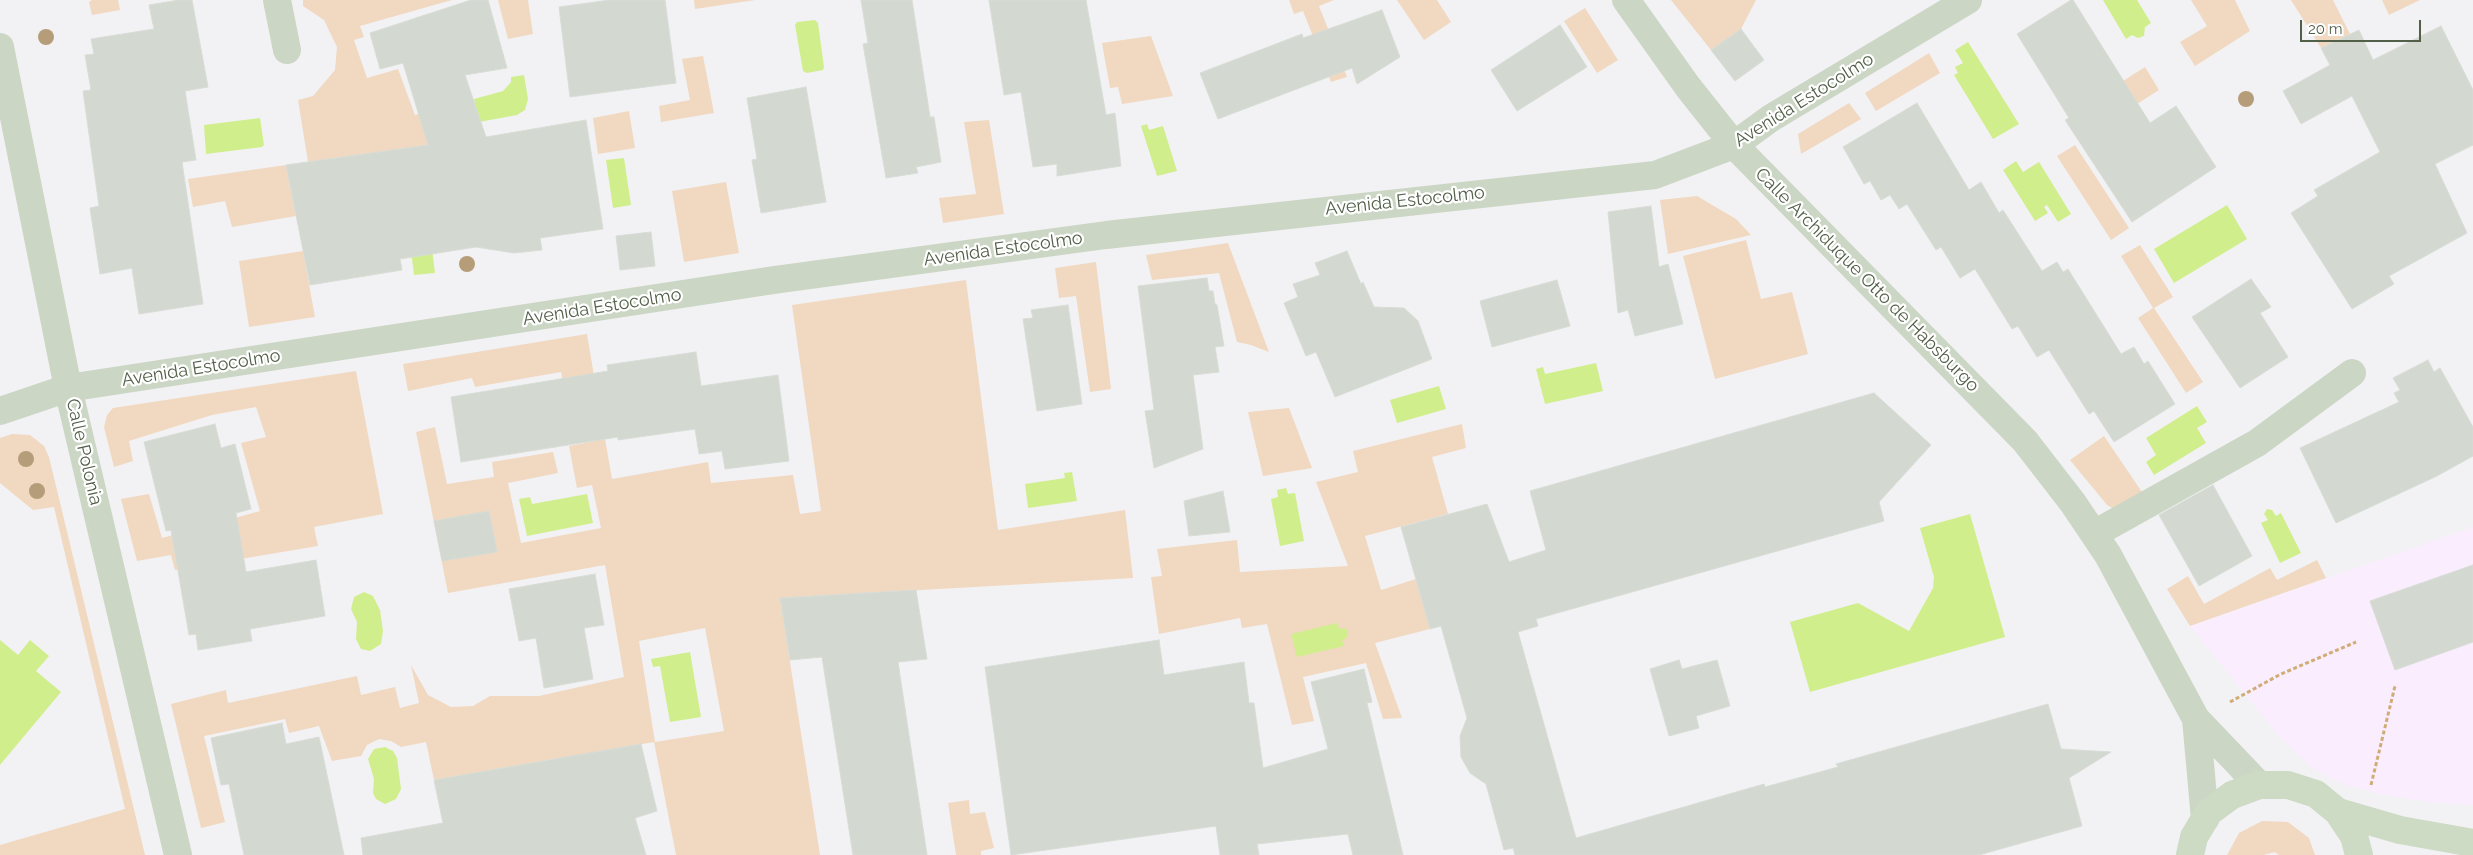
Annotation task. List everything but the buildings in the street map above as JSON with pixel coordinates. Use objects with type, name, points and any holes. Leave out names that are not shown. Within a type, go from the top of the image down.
[{"type":"street","points":[[278,0],[287,50]]},
{"type":"street","name":"Calle Archiduque Otto de Habsburgo","points":[[1626,0],[1688,87],[1734,145],[2025,441],[2094,534],[2196,719]]},
{"type":"street","name":"Avenida Estocolmo","points":[[0,410],[68,388],[774,280],[984,253],[1106,234],[1655,175],[1734,145],[1771,118],[1968,0]]},
{"type":"street","name":"Calle Polonia","points":[[0,47],[68,388],[178,855]]},
{"type":"street","points":[[2094,534],[2257,443],[2352,373]]},
{"type":"street","points":[[2196,719],[2259,785]]},
{"type":"street","points":[[2196,719],[2205,819]]},
{"type":"street","points":[[2190,855],[2194,837],[2209,812],[2232,795],[2259,785],[2288,785],[2316,794],[2338,812],[2354,836],[2359,855]]},
{"type":"street","points":[[2338,812],[2400,830],[2473,843]]},
{"type":"path","points":[[2196,719],[2281,674],[2356,642]]},
{"type":"path","points":[[2364,820],[2380,743],[2395,686]]},
{"type":"shaded area","points":[[92,0],[118,0],[120,10],[92,15],[89,2]]},
{"type":"shaded area","points":[[303,0],[452,0],[360,26],[364,37],[354,40],[367,78],[398,69],[415,115],[448,104],[443,143],[308,162],[298,100],[313,96],[335,70],[337,47],[324,20],[303,6]]},
{"type":"shaded area","points":[[498,0],[528,0],[533,34],[508,39]]},
{"type":"shaded area","points":[[694,0],[755,0],[695,9]]},
{"type":"shaded area","points":[[1289,0],[1334,0],[1319,6],[1347,77],[1331,82],[1303,11],[1294,14]]},
{"type":"shaded area","points":[[1397,0],[1437,0],[1451,22],[1424,40]]},
{"type":"shaded area","points":[[1671,0],[1756,0],[1741,29],[1711,50]]},
{"type":"shaded area","points":[[2103,0],[2137,0],[2151,23],[2145,27],[2144,36],[2138,38],[2132,35],[2126,39]]},
{"type":"shaded area","points":[[2191,0],[2235,0],[2250,31],[2195,66],[2180,42],[2207,26]]},
{"type":"shaded area","points":[[2291,0],[2333,0],[2350,34],[2321,48]]},
{"type":"shaded area","points":[[2382,0],[2420,0],[2389,15]]},
{"type":"shaded area","points":[[1585,8],[1618,60],[1597,73],[1564,21]]},
{"type":"shaded area","points":[[815,20],[818,23],[824,67],[823,70],[807,73],[803,71],[795,25],[797,22]]},
{"type":"shaded area","points":[[1151,36],[1173,96],[1122,104],[1118,87],[1110,88],[1102,43]]},
{"type":"shaded area","points":[[1968,42],[2019,124],[1993,139],[1954,75],[1958,73],[1955,67],[1963,63],[1955,50]]},
{"type":"shaded area","points":[[1929,53],[1940,73],[1876,111],[1865,93]]},
{"type":"shaded area","points":[[703,56],[714,113],[661,122],[659,106],[690,100],[682,59]]},
{"type":"shaded area","points":[[2145,67],[2159,90],[2082,139],[2068,116]]},
{"type":"shaded area","points":[[524,75],[528,99],[525,110],[517,115],[479,122],[474,99],[503,91],[511,82],[511,77]]},
{"type":"shaded area","points":[[1849,103],[1861,119],[1801,154],[1798,134]]},
{"type":"shaded area","points":[[629,111],[635,148],[598,154],[593,118]]},
{"type":"shaded area","points":[[260,118],[264,145],[262,147],[206,154],[204,125]]},
{"type":"shaded area","points":[[989,120],[1004,214],[943,223],[939,198],[976,194],[964,122]]},
{"type":"shaded area","points":[[1147,124],[1149,130],[1163,126],[1177,171],[1157,176],[1141,126]]},
{"type":"shaded area","points":[[2075,145],[2129,228],[2111,240],[2057,156]]},
{"type":"shaded area","points":[[624,158],[631,205],[613,208],[606,160]]},
{"type":"shaded area","points":[[2016,161],[2023,172],[2039,162],[2071,214],[2058,222],[2047,205],[2044,207],[2048,213],[2035,221],[2003,170]]},
{"type":"shaded area","points":[[286,165],[296,216],[232,227],[225,201],[193,207],[188,179]]},
{"type":"shaded area","points":[[726,182],[739,253],[684,262],[672,191]]},
{"type":"shaded area","points":[[1697,196],[1736,219],[1751,235],[1668,254],[1660,200]]},
{"type":"shaded area","points":[[2227,205],[2247,239],[2174,283],[2154,249]]},
{"type":"shaded area","points":[[429,224],[435,273],[414,275],[408,227]]},
{"type":"shaded area","points":[[1746,240],[1761,299],[1792,292],[1808,354],[1715,379],[1683,256]]},
{"type":"shaded area","points":[[1228,243],[1269,352],[1237,342],[1219,273],[1152,280],[1146,255]]},
{"type":"shaded area","points":[[2140,245],[2173,297],[2154,308],[2203,382],[2186,393],[2138,318],[2153,308],[2121,256]]},
{"type":"shaded area","points":[[303,251],[315,317],[249,327],[239,261]]},
{"type":"shaded area","points":[[1096,262],[1111,389],[1090,392],[1076,296],[1059,298],[1055,268]]},
{"type":"shaded area","points":[[966,280],[998,530],[1125,510],[1133,578],[780,598],[820,855],[676,855],[654,742],[434,780],[426,742],[401,747],[391,741],[379,739],[367,745],[361,756],[332,761],[319,726],[289,733],[285,719],[204,736],[225,822],[201,828],[171,704],[226,690],[228,703],[357,676],[361,695],[395,687],[400,708],[419,703],[411,665],[428,695],[451,707],[473,706],[490,696],[539,696],[624,677],[605,565],[448,593],[416,432],[435,427],[447,484],[494,477],[492,462],[553,452],[558,473],[508,483],[521,543],[601,528],[592,485],[577,488],[569,446],[605,439],[612,479],[708,462],[711,483],[793,475],[800,514],[821,511],[792,305]],"holes":[[[705,628],[724,731],[655,742],[639,641]]]},
{"type":"shaded area","points":[[587,334],[597,394],[566,399],[561,372],[475,387],[472,378],[408,391],[403,364]]},
{"type":"shaded area","points":[[1596,363],[1603,391],[1545,404],[1536,369],[1543,367],[1545,374]]},
{"type":"shaded area","points":[[356,371],[383,514],[314,527],[318,546],[175,570],[171,555],[137,561],[121,499],[149,494],[162,538],[260,511],[241,443],[266,437],[256,407],[212,415],[129,441],[133,461],[114,467],[104,427],[107,415],[113,408]]},
{"type":"shaded area","points":[[1439,386],[1446,409],[1397,423],[1390,400]]},
{"type":"shaded area","points":[[2197,406],[2207,422],[2197,428],[2206,443],[2154,475],[2146,462],[2156,455],[2146,438]]},
{"type":"shaded area","points":[[1289,408],[1312,468],[1263,476],[1248,412]]},
{"type":"shaded area","points":[[1462,424],[1466,448],[1432,457],[1448,514],[1365,536],[1381,590],[1416,579],[1430,629],[1375,643],[1402,718],[1383,719],[1366,663],[1303,677],[1314,721],[1292,725],[1267,624],[1242,628],[1240,618],[1159,634],[1151,577],[1162,576],[1157,549],[1237,540],[1240,572],[1348,566],[1316,482],[1358,472],[1353,451]]},
{"type":"shaded area","points":[[12,434],[30,435],[44,446],[49,457],[145,855],[0,855],[0,845],[125,809],[54,507],[33,510],[0,483],[0,438]]},
{"type":"shaded area","points":[[2104,436],[2146,498],[2114,509],[2107,505],[2070,460]]},
{"type":"shaded area","points":[[1072,472],[1077,501],[1028,508],[1025,484],[1065,478],[1064,473]]},
{"type":"shaded area","points":[[1286,488],[1288,494],[1295,493],[1304,541],[1280,546],[1271,499],[1278,497],[1277,490]]},
{"type":"shaded area","points":[[587,494],[593,523],[527,536],[519,499],[530,497],[532,504]]},
{"type":"shaded area","points":[[2267,509],[2272,510],[2276,516],[2281,513],[2301,553],[2280,563],[2261,523],[2268,520],[2264,514]]},
{"type":"shaded area","points":[[1970,514],[2005,637],[1810,692],[1790,622],[1858,603],[1909,631],[1933,588],[1934,577],[1920,528]]},
{"type":"shaded area","points":[[2473,527],[2473,805],[2437,803],[2388,796],[2350,786],[2329,778],[2310,766],[2280,738],[2190,626]]},
{"type":"shaded area","points":[[2317,560],[2326,578],[2190,626],[2167,589],[2188,576],[2204,604],[2270,568],[2277,580]]},
{"type":"shaded area","points":[[364,592],[373,596],[380,610],[383,631],[381,644],[370,651],[361,649],[356,639],[357,622],[351,609],[354,597]]},
{"type":"shaded area","points":[[1337,623],[1339,629],[1345,628],[1348,631],[1347,638],[1342,640],[1344,646],[1297,657],[1291,634]]},
{"type":"shaded area","points":[[0,640],[18,655],[30,640],[49,656],[36,671],[61,692],[0,765]]},
{"type":"shaded area","points":[[690,652],[701,717],[670,722],[660,666],[653,667],[651,659]]},
{"type":"shaded area","points":[[385,747],[393,751],[397,758],[401,789],[396,799],[385,804],[376,799],[373,793],[374,779],[368,759],[374,749]]},
{"type":"shaded area","points":[[969,800],[970,814],[985,812],[994,848],[981,851],[981,855],[956,855],[948,803]]},
{"type":"shaded area","points":[[2262,821],[2288,822],[2309,838],[2315,855],[2279,855],[2275,852],[2263,855],[2227,855],[2239,833]]}]
